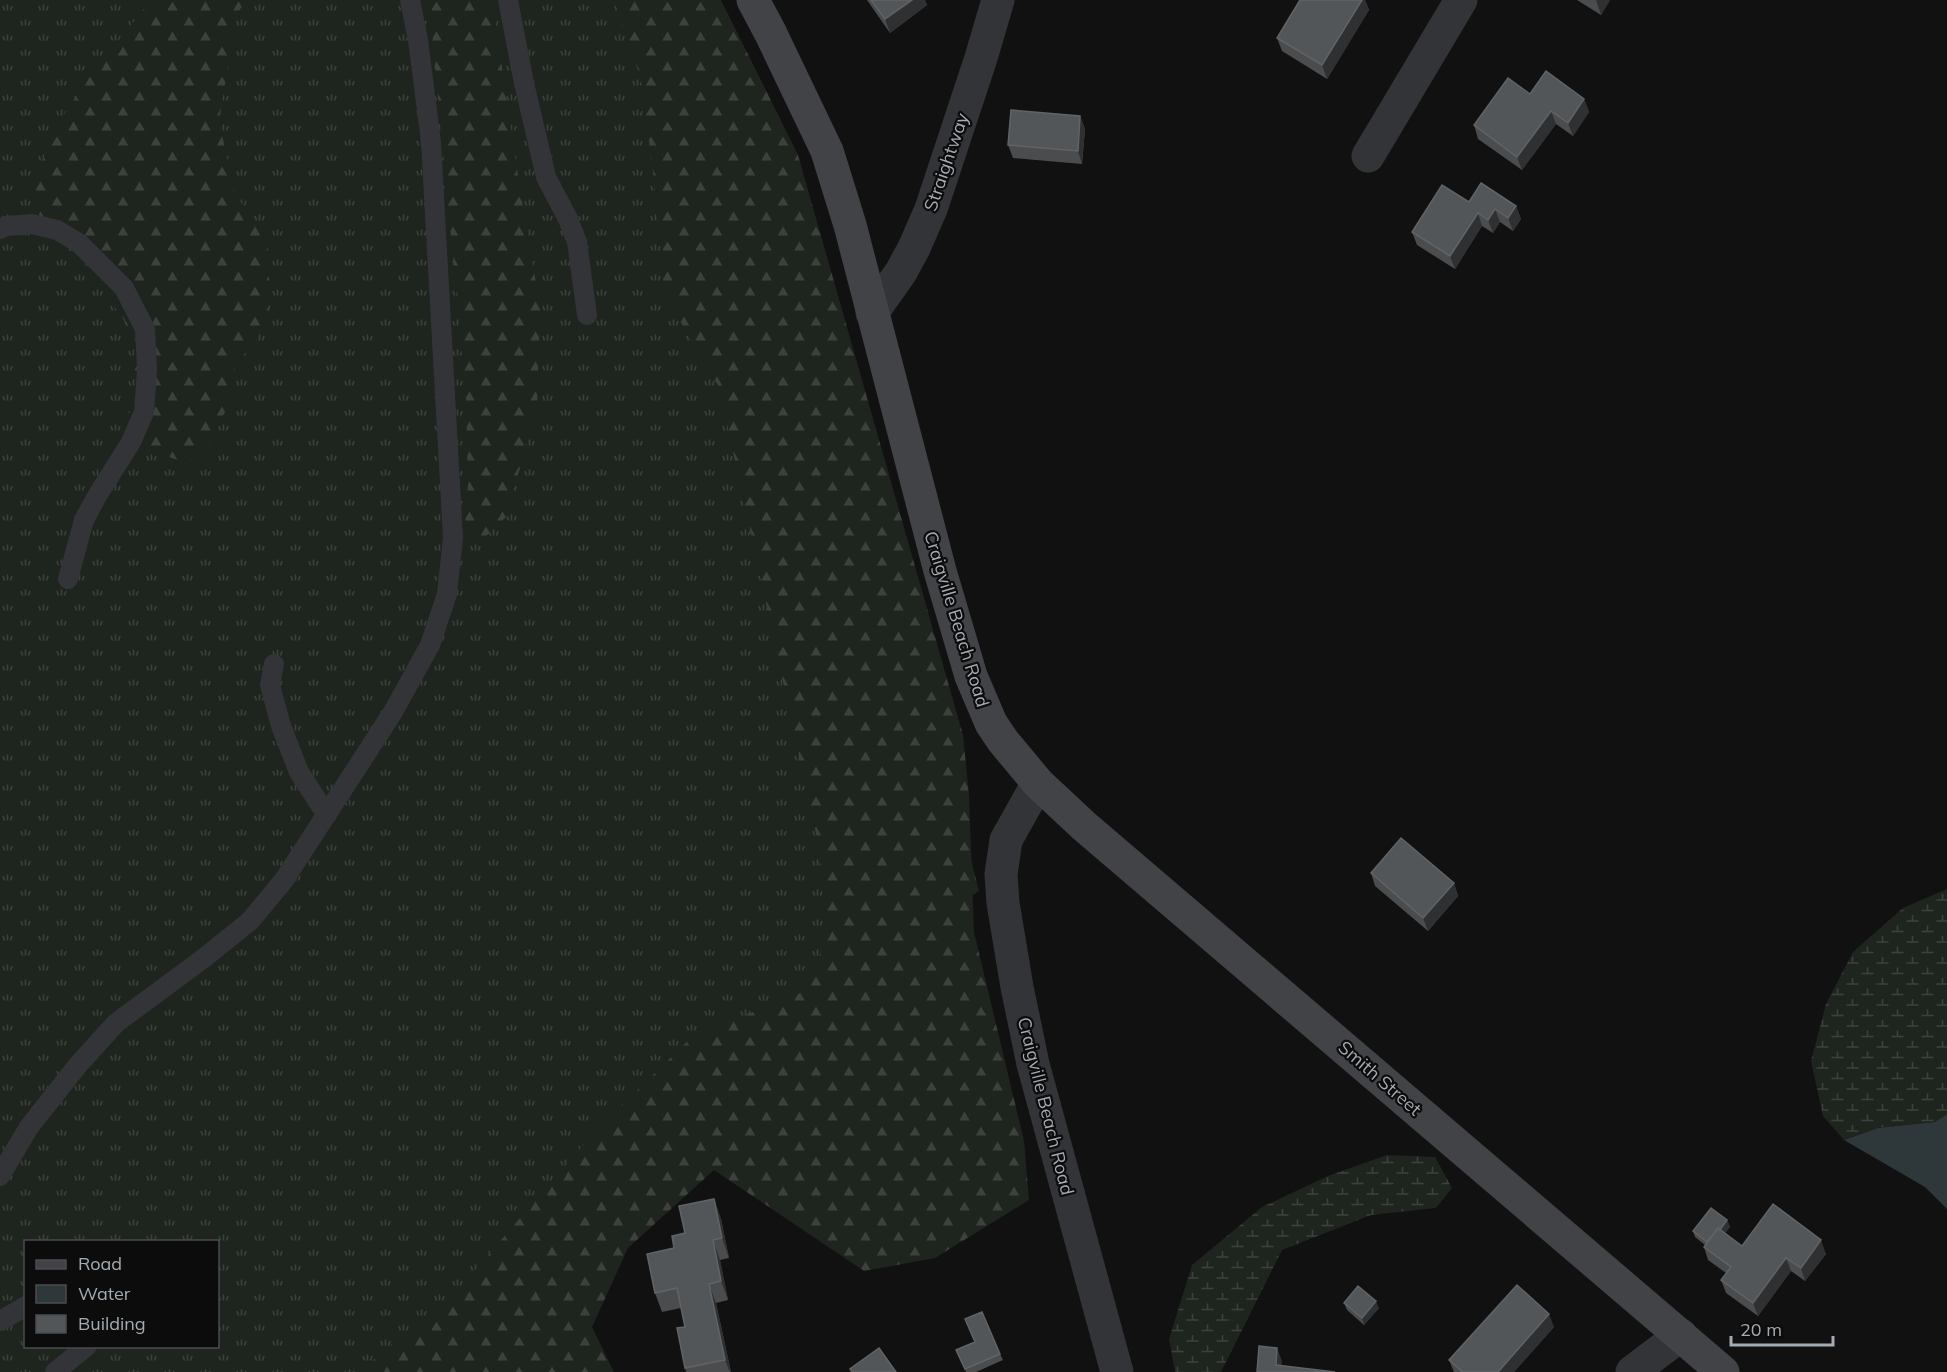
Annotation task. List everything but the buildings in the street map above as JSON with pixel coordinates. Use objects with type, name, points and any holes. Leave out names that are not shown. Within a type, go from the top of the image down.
[{"type":"main road","name":"Craigville Beach Road","points":[[753,0],[827,151],[850,225],[940,571],[971,676],[991,723],[1016,759],[1038,783]]},
{"type":"main road","name":"Smith Street","points":[[1038,783],[1110,848],[1723,1372]]},
{"type":"street","name":"Straightway","points":[[872,313],[901,272],[931,208],[998,0]]},
{"type":"street","points":[[1368,156],[1461,0]]},
{"type":"street","name":"Craigville Beach Road","points":[[1038,783],[1006,840],[1001,874],[1003,903],[1033,1064],[1117,1372]]},
{"type":"street","points":[[1632,1372],[1681,1335]]},
{"type":"lane","points":[[0,1176],[29,1127],[78,1065],[116,1023],[250,921],[284,880],[393,712],[430,645],[447,594],[453,538],[431,142],[418,40],[410,0]]},
{"type":"lane","points":[[508,0],[546,177],[577,242],[586,315]]},
{"type":"lane","points":[[0,229],[6,226],[32,224],[57,230],[79,243],[124,288],[145,329],[147,370],[144,412],[131,442],[84,520],[68,579]]},
{"type":"lane","points":[[274,664],[270,685],[281,726],[299,772],[326,814]]},
{"type":"lane","points":[[0,1322],[24,1307]]},
{"type":"lane","points":[[55,1372],[86,1348]]},
{"type":"green space","points":[[0,0],[713,0],[791,163],[979,891],[806,1007],[499,1372],[0,1372]]},
{"type":"green space","points":[[151,0],[247,0],[232,20],[229,61],[219,121],[235,193],[268,247],[270,308],[256,342],[235,364],[231,399],[206,452],[186,463],[144,448],[125,429],[135,392],[134,350],[124,320],[97,282],[59,251],[35,207],[37,173],[58,124],[86,81]]},
{"type":"green space","points":[[429,0],[492,0],[540,307],[537,408],[506,517],[484,538],[467,533],[465,515],[468,486],[466,397]]},
{"type":"green space","points":[[614,0],[721,0],[798,155],[963,735],[969,795],[974,932],[1024,1141],[1029,1200],[935,1258],[864,1271],[714,1170],[628,1248],[592,1327],[614,1372],[363,1372],[365,1367],[462,1285],[599,1127],[692,1037],[800,993],[827,940],[817,838],[719,387],[664,294],[656,196],[641,79]]},
{"type":"green space","points":[[1947,889],[1947,1114],[1935,1122],[1878,1128],[1844,1140],[1823,1116],[1811,1061],[1826,1004],[1853,952],[1903,908]]},
{"type":"green space","points":[[1387,1155],[1435,1157],[1452,1188],[1436,1208],[1371,1215],[1282,1250],[1221,1372],[1175,1372],[1169,1339],[1192,1265],[1262,1207],[1328,1176]]},
{"type":"water","points":[[1947,1114],[1947,1209],[1925,1187],[1844,1140],[1878,1128],[1935,1122]]}]
